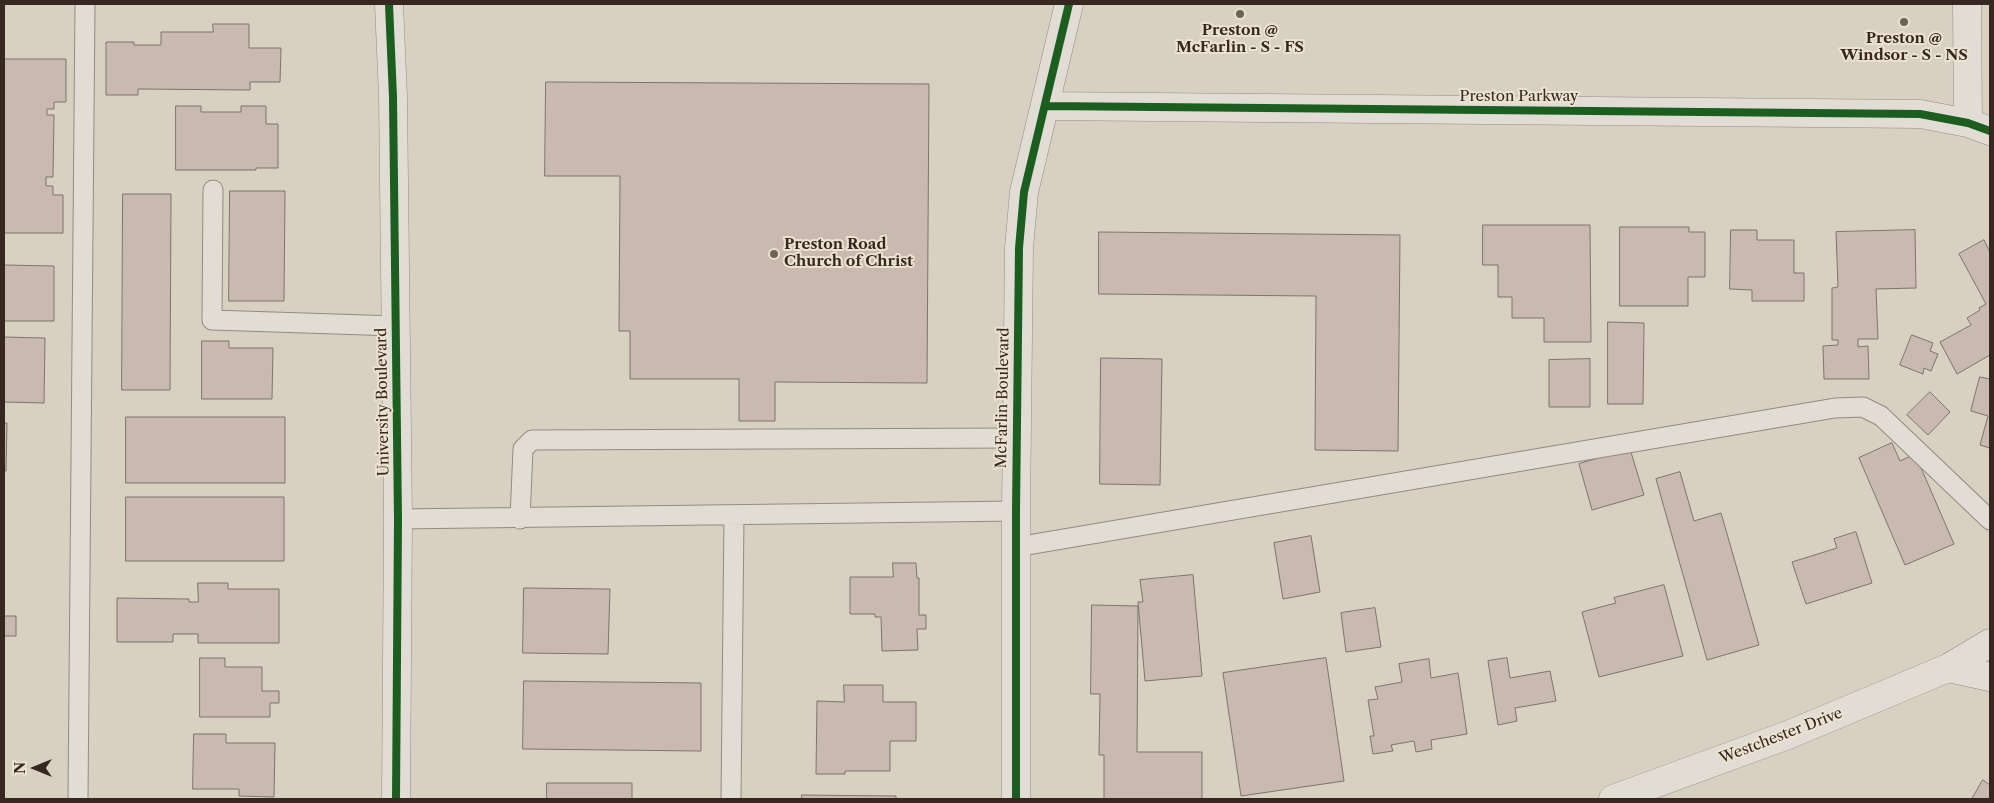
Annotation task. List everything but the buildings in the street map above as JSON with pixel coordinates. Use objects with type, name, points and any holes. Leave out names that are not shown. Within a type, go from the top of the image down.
[{"type":"street","name":"University Boulevard","points":[[389,4],[393,96],[398,520],[396,799]]},
{"type":"street","name":"McFarlin Boulevard","points":[[1016,799],[1016,438],[1019,248],[1024,192],[1063,22],[1069,4]]},
{"type":"street","name":"Preston Parkway","points":[[1045,106],[1920,114],[1979,127],[1967,4]]},
{"type":"street","name":"Westchester Drive","points":[[1612,799],[1788,735],[1948,668],[1990,643]]},
{"type":"street","points":[[1948,668],[1990,677]]},
{"type":"lane","points":[[78,799],[85,4]]},
{"type":"lane","points":[[213,190],[212,320],[396,326]]},
{"type":"lane","points":[[1016,546],[1835,408],[1853,407],[1863,407],[1881,416],[1990,520]]},
{"type":"lane","points":[[520,519],[523,449],[532,440],[1016,438]]},
{"type":"lane","points":[[398,520],[1016,511]]},
{"type":"lane","points":[[731,799],[734,516]]},
{"type":"cycle path","points":[[389,4],[393,97],[398,519],[396,799]]},
{"type":"cycle path","points":[[1016,799],[1016,511],[1019,248],[1024,192],[1069,4]]},
{"type":"cycle path","points":[[1045,106],[1920,114],[1968,123],[1990,131]]},
{"type":"place","name":"Preston @ McFarlin - S - FS","points":[[1240,14]]},
{"type":"place","name":"Preston @ Windsor - S - NS","points":[[1904,22]]},
{"type":"place","name":"Preston Road Church of Christ","points":[[774,254]]}]
